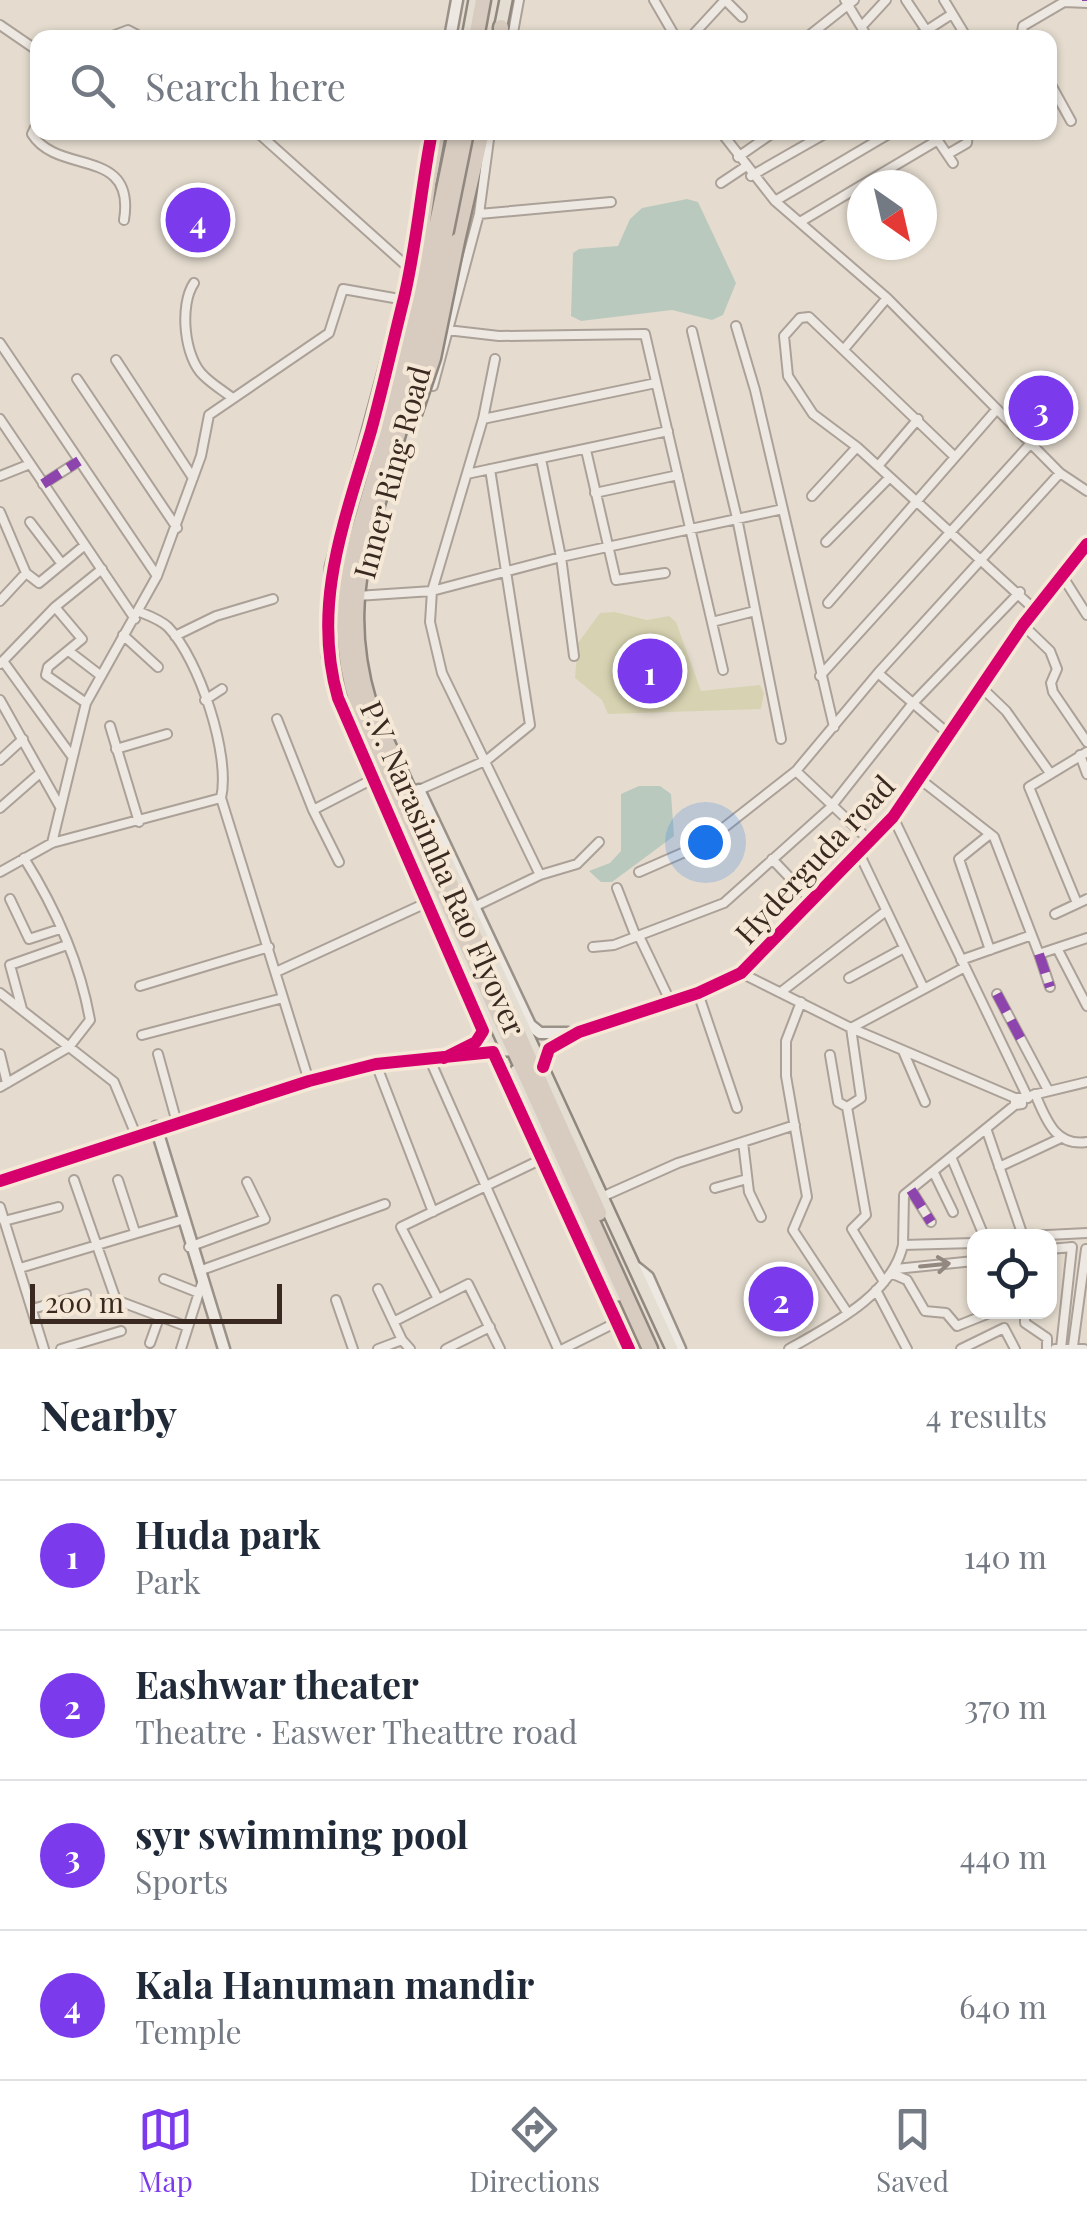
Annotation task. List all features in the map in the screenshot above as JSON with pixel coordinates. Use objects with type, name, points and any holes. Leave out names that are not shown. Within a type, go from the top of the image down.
[{"type":"highway","points":[[474,30],[483,0]]},
{"type":"highway","points":[[486,30],[492,0]]},
{"type":"highway","points":[[366,521],[415,278],[434,140]]},
{"type":"highway","name":"P.V. Narasimha Rao Flyover","points":[[452,140],[408,362],[366,521],[354,618],[368,703],[660,1349]]},
{"type":"highway","name":"P.V. Narasimha Rao Flyover","points":[[464,140],[419,363],[348,574],[343,618],[347,664],[358,706],[647,1349]]},
{"type":"highway","points":[[366,521],[428,372],[480,140]]},
{"type":"main road","points":[[473,30],[475,0]]},
{"type":"main road","points":[[503,30],[506,0]]},
{"type":"main road","name":"Inner Ring Road","points":[[452,140],[419,302],[366,521],[357,640],[364,682],[383,732],[416,791],[672,1349]]},
{"type":"main road","name":"Inner Ring Road","points":[[472,140],[421,364],[366,521],[342,574],[338,642],[346,686],[378,777],[432,901],[647,1349]]},
{"type":"street","points":[[451,30],[457,0]]},
{"type":"street","points":[[505,30],[519,0]]},
{"type":"street","points":[[654,0],[671,30]]},
{"type":"street","points":[[697,30],[725,0],[742,18]]},
{"type":"street","points":[[862,26],[886,0]]},
{"type":"street","points":[[906,0],[926,30],[952,14]]},
{"type":"street","points":[[944,0],[962,30]]},
{"type":"street","points":[[1023,30],[1064,1],[1087,1]]},
{"type":"street","points":[[816,30],[850,2],[864,30]]},
{"type":"street","points":[[0,25],[30,46]]},
{"type":"street","points":[[1057,96],[1071,121]]},
{"type":"street","points":[[38,140],[54,156],[94,163],[118,180],[125,198],[124,220]]},
{"type":"street","points":[[266,140],[410,270],[425,271]]},
{"type":"street","points":[[313,810],[378,777],[332,674],[327,609],[336,544],[410,270],[434,140]]},
{"type":"street","points":[[432,386],[479,214],[489,140]]},
{"type":"street","points":[[726,140],[775,201],[887,298],[1060,473],[1087,491]]},
{"type":"street","points":[[738,157],[762,140]]},
{"type":"street","points":[[752,176],[814,140]]},
{"type":"street","points":[[775,201],[878,140]]},
{"type":"street","points":[[884,170],[929,140]]},
{"type":"street","points":[[938,140],[950,158],[968,140]]},
{"type":"street","points":[[720,183],[745,167]]},
{"type":"street","points":[[800,222],[847,194]]},
{"type":"street","points":[[479,214],[612,202]]},
{"type":"street","points":[[194,284],[185,297],[185,328],[201,374],[230,397]]},
{"type":"street","points":[[52,843],[86,704],[157,576],[194,478],[209,414],[329,333],[344,289],[419,302]]},
{"type":"street","points":[[845,348],[887,298]]},
{"type":"street","points":[[955,457],[845,348],[804,315],[782,342],[788,376],[814,414],[857,447],[1020,592],[1034,609]]},
{"type":"street","points":[[736,326],[834,727]]},
{"type":"street","points":[[448,330],[499,336],[645,334],[723,670]]},
{"type":"street","points":[[692,331],[737,518],[780,739]]},
{"type":"street","points":[[0,343],[157,576]]},
{"type":"street","points":[[495,359],[483,419],[432,592],[432,640],[442,673],[540,875]]},
{"type":"street","points":[[116,360],[194,478]]},
{"type":"street","points":[[77,379],[177,528]]},
{"type":"street","points":[[483,419],[656,382]]},
{"type":"street","points":[[828,603],[997,409]]},
{"type":"street","points":[[878,466],[918,419]]},
{"type":"street","points":[[0,420],[137,616],[164,623],[198,676],[226,778],[222,798],[309,1081]]},
{"type":"street","points":[[467,474],[668,432]]},
{"type":"street","points":[[820,676],[1030,443]]},
{"type":"street","points":[[812,496],[857,447]]},
{"type":"street","points":[[586,450],[618,582],[664,574]]},
{"type":"street","points":[[541,459],[562,557],[574,656]]},
{"type":"street","points":[[44,484],[79,460]]},
{"type":"street","points":[[0,476],[30,464]]},
{"type":"street","points":[[490,469],[531,720],[487,760],[416,791],[476,906],[530,1025],[550,1035],[579,1032]]},
{"type":"street","points":[[639,872],[703,844],[796,771],[878,672],[1060,473]]},
{"type":"street","points":[[595,492],[678,475]]},
{"type":"street","points":[[826,542],[889,478]]},
{"type":"street","points":[[358,596],[432,592],[562,557],[783,509]]},
{"type":"street","points":[[0,512],[26,573],[39,583],[85,545]]},
{"type":"street","points":[[30,522],[62,564]]},
{"type":"street","name":"Hyderguda road","points":[[543,1067],[549,1049],[579,1032],[671,1003],[742,974],[892,817],[921,780],[1034,609],[1087,544]]},
{"type":"street","points":[[71,756],[1,662],[55,607],[102,570]]},
{"type":"street","points":[[0,600],[26,573]]},
{"type":"street","points":[[1063,577],[1087,615]]},
{"type":"street","points":[[593,947],[638,936],[724,904],[830,808],[913,703],[1020,592]]},
{"type":"street","points":[[175,636],[216,616],[273,599]]},
{"type":"street","points":[[55,607],[82,636],[70,652],[48,667],[46,675],[86,704]]},
{"type":"street","points":[[712,622],[754,611]]},
{"type":"street","points":[[1023,625],[1050,651],[1058,669],[1051,683],[1053,692],[1087,742]]},
{"type":"street","points":[[122,635],[158,666]]},
{"type":"street","points":[[70,652],[100,676]]},
{"type":"street","points":[[878,672],[951,736]]},
{"type":"street","points":[[981,687],[1006,710],[1050,773]]},
{"type":"street","points":[[205,700],[222,689]]},
{"type":"street","points":[[0,700],[3,716],[23,738],[59,804]]},
{"type":"street","points":[[278,719],[313,810],[339,862]]},
{"type":"street","points":[[110,726],[138,822]]},
{"type":"street","points":[[116,749],[167,734]]},
{"type":"street","points":[[0,760],[23,738]]},
{"type":"street","points":[[1077,904],[1029,788],[1083,754],[1087,774]]},
{"type":"street","points":[[796,771],[830,808],[870,841]]},
{"type":"street","points":[[0,808],[40,773]]},
{"type":"street","points":[[921,780],[990,834],[1050,987]]},
{"type":"street","points":[[0,872],[52,843],[222,798]]},
{"type":"street","points":[[892,817],[1023,1099],[1061,1138]]},
{"type":"street","points":[[990,834],[959,859],[990,950]]},
{"type":"street","points":[[476,906],[540,875],[577,864],[599,842]]},
{"type":"street","points":[[859,854],[924,989]]},
{"type":"street","points":[[0,1054],[3,1085],[48,1064],[70,1047],[90,1020],[85,993],[46,892],[24,858]]},
{"type":"street","points":[[772,859],[812,902]]},
{"type":"street","points":[[616,888],[671,1003]]},
{"type":"street","points":[[10,899],[30,939],[60,929]]},
{"type":"street","points":[[1055,914],[1087,899]]},
{"type":"street","points":[[276,972],[432,901],[482,1031],[476,1042],[444,1058]]},
{"type":"street","points":[[781,992],[886,910]]},
{"type":"street","points":[[851,1028],[990,950],[1030,936]]},
{"type":"street","points":[[1039,954],[1087,938]]},
{"type":"street","points":[[22,1011],[10,965],[67,945]]},
{"type":"street","points":[[140,986],[269,948]]},
{"type":"street","points":[[849,978],[904,948]]},
{"type":"street","points":[[1058,950],[1087,1006]]},
{"type":"street","points":[[742,974],[851,1028],[1023,1099]]},
{"type":"street","points":[[0,993],[114,1082],[136,1134]]},
{"type":"street","points":[[698,993],[738,1108]]},
{"type":"street","points":[[996,994],[1048,1090]]},
{"type":"street","points":[[142,1035],[283,998]]},
{"type":"street","points":[[801,1002],[786,1042],[786,1076],[807,1197],[792,1230],[848,1312]]},
{"type":"street","points":[[847,1107],[861,1098],[851,1028]]},
{"type":"street","points":[[902,1050],[925,1102]]},
{"type":"street","points":[[0,1181],[156,1127],[309,1081],[376,1064],[493,1052],[629,1349]]},
{"type":"street","points":[[158,1054],[177,1123]]},
{"type":"street","points":[[830,1055],[838,1102],[847,1107]]},
{"type":"street","points":[[430,1060],[561,1349],[617,1322]]},
{"type":"street","points":[[376,1064],[433,1212]]},
{"type":"street","points":[[789,1349],[848,1312],[894,1272],[902,1245],[901,1202],[911,1190],[1023,1099],[1087,1082]]},
{"type":"street","points":[[847,1107],[866,1215],[853,1233],[884,1282]]},
{"type":"street","points":[[604,1196],[678,1163],[795,1125]]},
{"type":"street","points":[[156,1127],[189,1247],[224,1349]]},
{"type":"street","points":[[986,1131],[1022,1229]]},
{"type":"street","points":[[999,1167],[1061,1138],[1087,1142]]},
{"type":"street","points":[[743,1142],[747,1179],[760,1217]]},
{"type":"street","points":[[438,1299],[398,1227],[544,1158]]},
{"type":"street","points":[[952,1160],[981,1229]]},
{"type":"street","points":[[934,1173],[953,1212]]},
{"type":"street","points":[[715,1188],[747,1179]]},
{"type":"street","points":[[74,1180],[118,1303],[188,1327]]},
{"type":"street","points":[[118,1180],[136,1232]]},
{"type":"street","points":[[189,1247],[265,1219],[247,1182]]},
{"type":"street","points":[[911,1190],[932,1222]]},
{"type":"street","points":[[164,1279],[200,1282],[385,1204]]},
{"type":"street","points":[[0,1207],[44,1349]]},
{"type":"street","points":[[4,1222],[58,1207]]},
{"type":"street","points":[[20,1268],[181,1220]]},
{"type":"street","points":[[1057,1234],[1087,1233]]},
{"type":"street","points":[[0,1243],[10,1240]]},
{"type":"street","points":[[902,1245],[967,1243]]},
{"type":"street","points":[[1054,1349],[1072,1247],[1057,1248]]},
{"type":"street","points":[[1054,1349],[1082,1346],[1086,1249]]},
{"type":"street","points":[[894,1272],[967,1262]]},
{"type":"street","points":[[637,1268],[648,1277],[680,1349]]},
{"type":"street","points":[[904,1273],[926,1311],[946,1313],[957,1326],[974,1319]]},
{"type":"street","points":[[182,1349],[200,1282]]},
{"type":"street","points":[[395,1321],[468,1284],[500,1349]]},
{"type":"street","points":[[378,1289],[410,1349]]},
{"type":"street","points":[[876,1290],[906,1349]]},
{"type":"street","points":[[32,1309],[86,1294]]},
{"type":"street","points":[[336,1300],[353,1349]]},
{"type":"street","points":[[150,1343],[159,1318]]},
{"type":"street","points":[[1026,1319],[1028,1328],[1054,1337]]},
{"type":"street","points":[[446,1349],[490,1327]]},
{"type":"street","points":[[961,1349],[1004,1328],[1015,1349]]},
{"type":"street","points":[[62,1349],[121,1331]]},
{"type":"street","points":[[810,1337],[815,1349]]},
{"type":"street","points":[[1054,1337],[1054,1349]]},
{"type":"street","points":[[378,1349],[402,1340]]},
{"type":"shaded area","points":[[687,199],[698,202],[736,283],[723,315],[712,320],[672,310],[581,321],[571,316],[573,253],[579,249],[618,246],[630,219],[642,208]]},
{"type":"shaded area","points":[[1030,375],[1067,426],[1048,440],[1011,389]]},
{"type":"shaded area","points":[[615,612],[647,620],[669,616],[676,622],[701,691],[760,685],[764,693],[761,709],[608,714],[602,700],[575,678],[578,643],[600,613]]},
{"type":"shaded area","points":[[639,786],[660,786],[671,794],[674,836],[612,882],[601,882],[589,871],[610,863],[621,851],[621,794]]},
{"type":"marked path","points":[[43,484],[79,461]]},
{"type":"marked path","points":[[1039,954],[1050,987]]},
{"type":"marked path","points":[[997,994],[1023,1043]]},
{"type":"marked path","points":[[911,1190],[931,1222]]},
{"type":"cycle path","points":[[431,140],[404,298],[335,563],[328,629],[338,698],[483,1031],[476,1042],[444,1058]]},
{"type":"cycle path","points":[[543,1067],[549,1049],[579,1032],[698,993],[741,973],[893,817],[1023,625],[1087,544]]},
{"type":"cycle path","points":[[0,1181],[309,1081],[376,1064],[493,1052],[629,1349]]},
{"type":"place","name":"Kala Hanuman mandir","points":[[198,220]]},
{"type":"place","name":"syr swimming pool","points":[[1041,408]]},
{"type":"place","name":"Huda park","points":[[650,671]]},
{"type":"place","name":"Eashwar theater","points":[[781,1299]]}]
